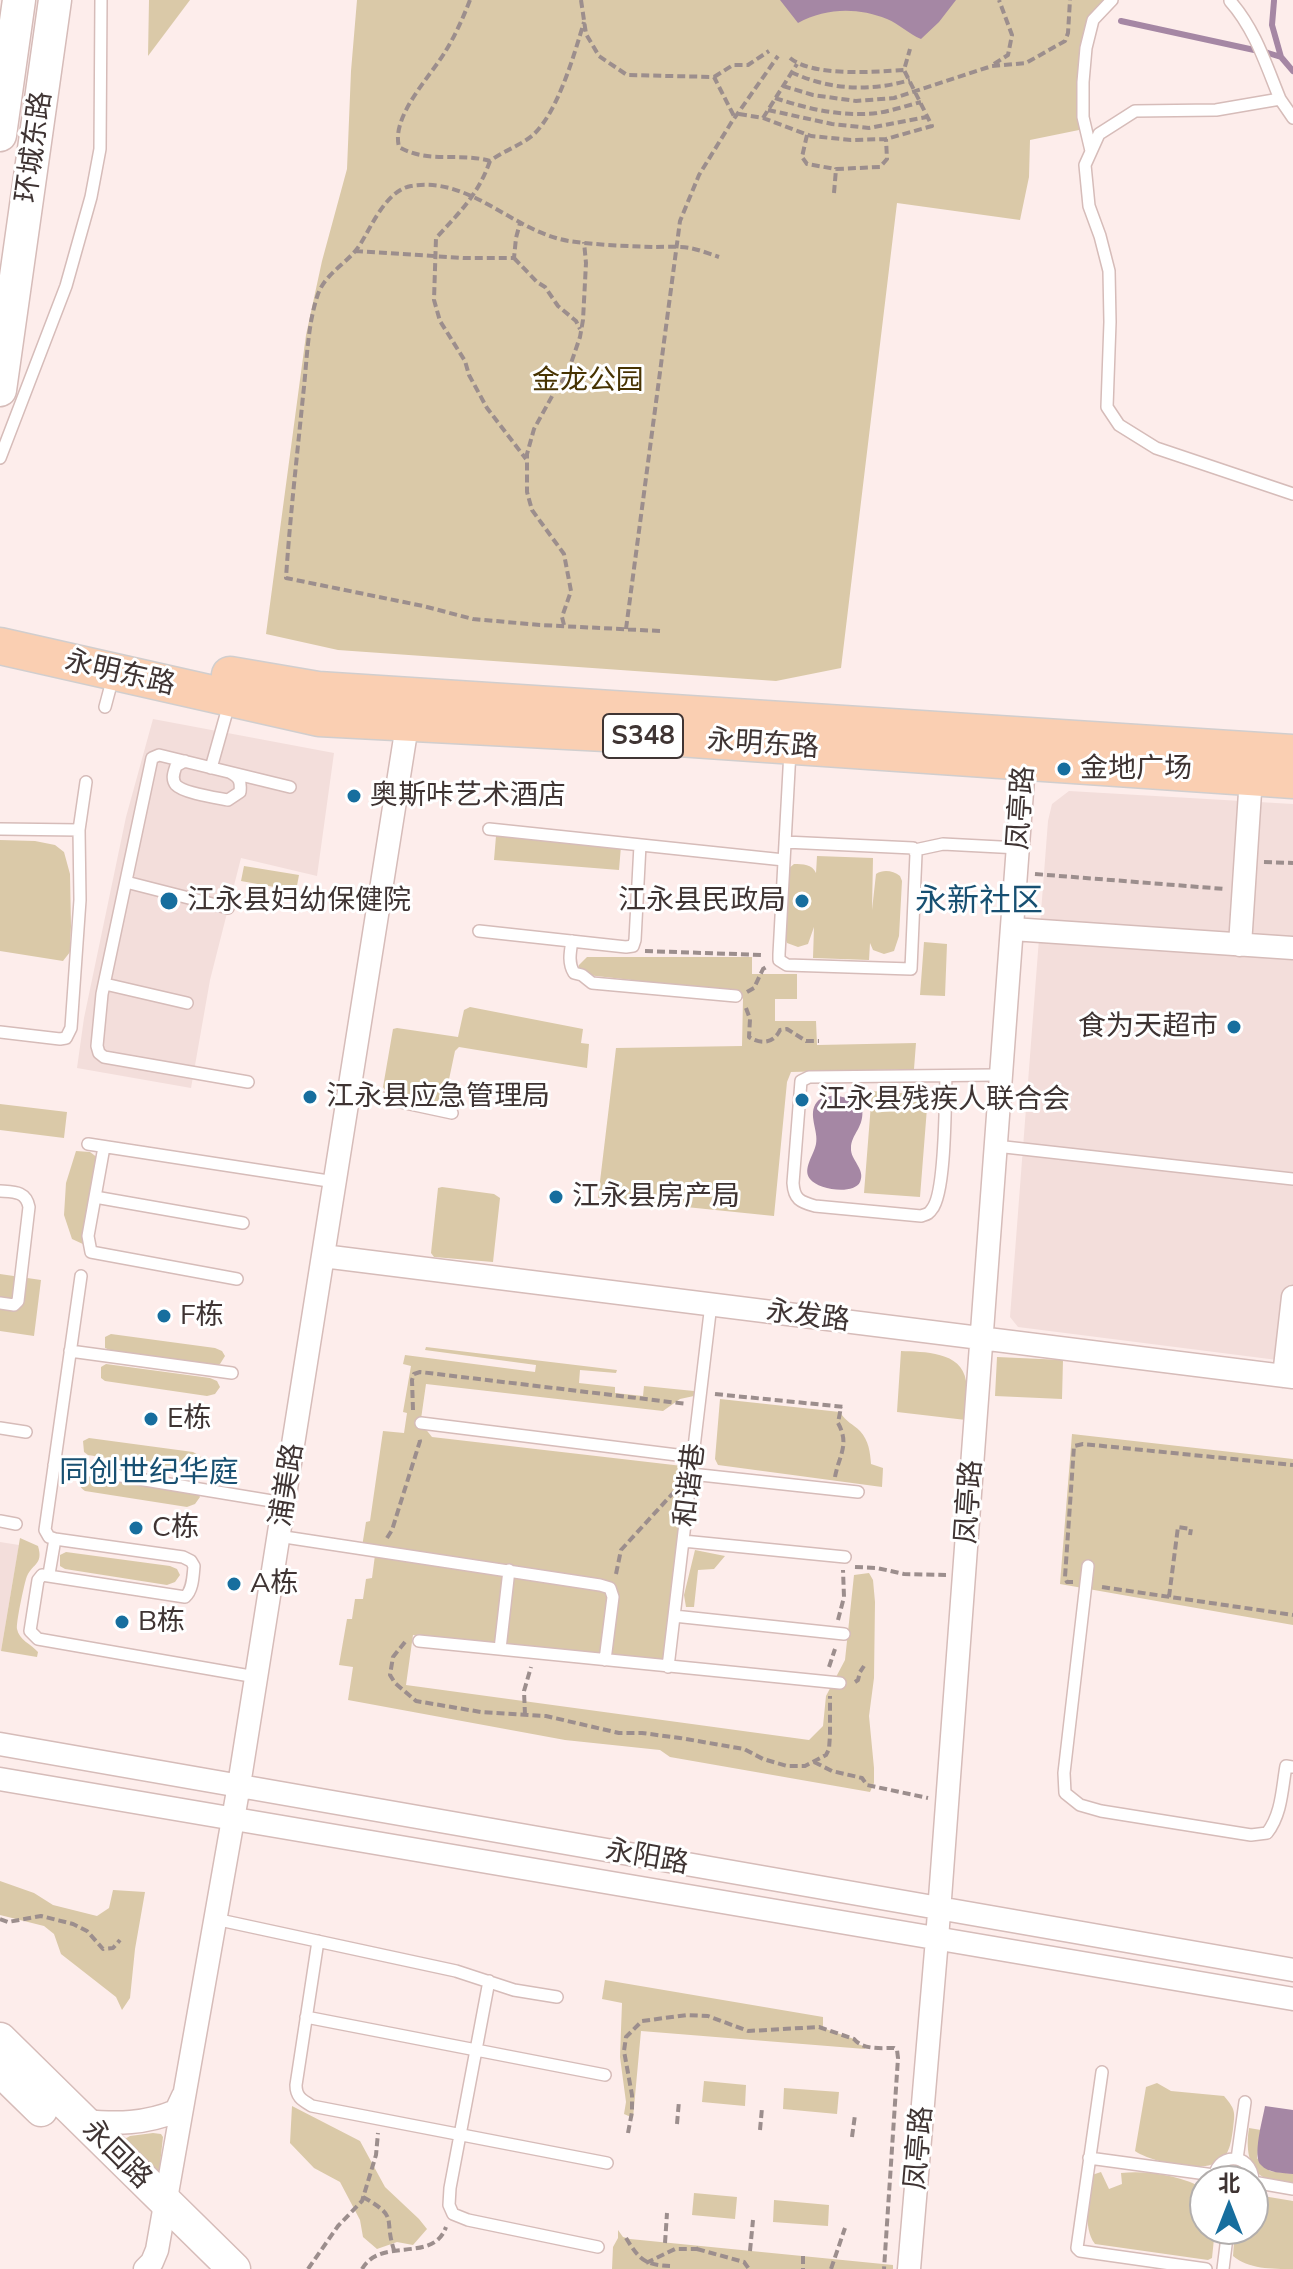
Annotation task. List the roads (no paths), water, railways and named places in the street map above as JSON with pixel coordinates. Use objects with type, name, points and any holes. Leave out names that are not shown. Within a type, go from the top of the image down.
[{"type":"main road","name":"环城东路","points":[[0,135],[19,0]]},
{"type":"main road","name":"环城东路","points":[[0,390],[55,0]]},
{"type":"main road","name":"永明东路","points":[[0,621],[180,666],[319,718],[410,709],[1026,749],[1293,780]]},
{"type":"main road","name":"永明东路","points":[[0,646],[114,672],[234,687]]},
{"type":"main road","name":"永明东路","points":[[410,709],[791,746],[1293,753]]},
{"type":"main road","name":"永回路","points":[[0,2039],[84,2121],[206,2269]]},
{"type":"main road","name":"永回路","points":[[0,2070],[163,2214],[234,2269]]},
{"type":"street","name":"浦美路","points":[[145,2269],[157,2250],[239,1785],[410,709]]},
{"type":"street","name":"凤亭路","points":[[909,2269],[937,1939],[1026,749]]},
{"type":"street","points":[[1240,945],[1251,777]]},
{"type":"street","points":[[1012,929],[1293,948]]},
{"type":"street","name":"永发路","points":[[323,1256],[1288,1376]]},
{"type":"street","points":[[1288,1376],[1293,1297]]},
{"type":"street","name":"永阳路","points":[[0,1744],[1293,1970]]},
{"type":"street","name":"永阳路","points":[[0,1779],[1293,1999]]},
{"type":"street","points":[[84,2121],[120,2124],[165,2116],[176,2111],[185,2092]]},
{"type":"lane","points":[[0,458],[66,286],[91,197],[100,149],[101,0]]},
{"type":"lane","points":[[1091,152],[1083,117],[1086,48],[1093,20],[1112,0]]},
{"type":"lane","points":[[1230,1],[1243,15],[1280,99],[1293,118]]},
{"type":"lane","points":[[1280,99],[1216,110],[1135,111],[1099,134],[1085,165],[1089,206],[1109,271],[1107,407],[1119,425],[1156,448],[1293,494]]},
{"type":"lane","points":[[105,707],[114,672]]},
{"type":"lane","points":[[211,768],[234,687]]},
{"type":"lane","points":[[791,746],[779,960],[787,965],[911,969],[915,850]]},
{"type":"lane","points":[[248,1082],[104,1057],[97,1046],[105,984],[152,758],[159,755],[290,787]]},
{"type":"lane","points":[[185,761],[176,766],[173,777],[174,783],[182,789],[228,800],[240,792],[239,780],[231,773]]},
{"type":"lane","points":[[0,1032],[60,1039],[66,1038],[71,1028],[80,900],[79,830],[86,782]]},
{"type":"lane","points":[[0,829],[79,830]]},
{"type":"lane","points":[[489,829],[784,860]]},
{"type":"lane","points":[[785,842],[909,846],[915,850],[943,844],[1019,848]]},
{"type":"lane","points":[[479,931],[633,946],[640,845]]},
{"type":"lane","points":[[126,882],[228,908]]},
{"type":"lane","points":[[572,941],[571,968],[592,983],[736,996]]},
{"type":"lane","points":[[105,984],[187,1003]]},
{"type":"lane","points":[[946,1076],[940,1185],[934,1207],[928,1213],[921,1216],[815,1206],[801,1202],[794,1195],[801,1081],[809,1077],[1001,1075]]},
{"type":"lane","points":[[349,1091],[452,1113]]},
{"type":"lane","points":[[88,1144],[335,1182]]},
{"type":"lane","points":[[996,1146],[1293,1179]]},
{"type":"lane","points":[[104,1147],[88,1236],[91,1252],[237,1279]]},
{"type":"lane","points":[[0,1191],[20,1193],[29,1207],[18,1301],[14,1305],[0,1303]]},
{"type":"lane","points":[[95,1197],[243,1223]]},
{"type":"lane","points":[[81,1276],[45,1530],[49,1537],[55,1539],[183,1557],[194,1566],[192,1582],[185,1597],[42,1575],[38,1580],[30,1631],[38,1639],[256,1677]]},
{"type":"lane","name":"和谐巷","points":[[668,1667],[711,1304]]},
{"type":"lane","points":[[70,1351],[232,1373]]},
{"type":"lane","points":[[419,1423],[693,1457]]},
{"type":"lane","points":[[0,1428],[26,1432]]},
{"type":"lane","points":[[54,1465],[284,1503]]},
{"type":"lane","points":[[691,1474],[858,1492]]},
{"type":"lane","points":[[0,1521],[16,1524]]},
{"type":"lane","points":[[278,1536],[610,1588],[613,1597],[605,1660]]},
{"type":"lane","points":[[49,1574],[55,1539]]},
{"type":"lane","points":[[683,1541],[845,1557]]},
{"type":"lane","points":[[1088,1566],[1064,1773],[1065,1793],[1080,1805],[1101,1811],[1251,1835],[1267,1833],[1273,1826],[1286,1766],[1293,1767]]},
{"type":"lane","points":[[500,1649],[509,1570]]},
{"type":"lane","points":[[674,1616],[840,1633]]},
{"type":"lane","points":[[422,1641],[835,1683]]},
{"type":"lane","points":[[215,1919],[456,1971],[514,1990],[557,1997]]},
{"type":"lane","points":[[318,1941],[296,2085],[300,2099],[312,2106],[607,2163]]},
{"type":"lane","points":[[489,1981],[450,2188],[451,2210],[453,2214],[468,2220],[598,2247]]},
{"type":"lane","points":[[306,2017],[605,2075]]},
{"type":"lane","points":[[1102,2072],[1077,2248],[1080,2251],[1206,2269]]},
{"type":"lane","points":[[1237,2159],[1245,2102]]},
{"type":"lane","points":[[1089,2158],[1189,2174]]},
{"type":"lane","points":[[1220,2165],[1225,2160],[1237,2159],[1248,2165]]},
{"type":"lane","points":[[1269,2185],[1293,2189]]},
{"type":"lane","points":[[1223,2269],[1226,2245]]},
{"type":"waterway","points":[[1274,1],[1272,25],[1281,57]]},
{"type":"waterway","points":[[1121,21],[1268,53],[1281,57],[1293,71]]},
{"type":"place","name":"金地广场","points":[[1064,769]]},
{"type":"place","name":"奥斯咔艺术酒店","points":[[354,796]]},
{"type":"place","name":"江永县妇幼保健院","points":[[169,901]]},
{"type":"place","name":"江永县民政局","points":[[802,901]]},
{"type":"place","name":"食为天超市","points":[[1234,1027]]},
{"type":"place","name":"江永县应急管理局","points":[[310,1097]]},
{"type":"place","name":"江永县残疾人联合会","points":[[802,1100]]},
{"type":"place","name":"江永县房产局","points":[[556,1197]]},
{"type":"place","name":"F栋","points":[[164,1316]]},
{"type":"place","name":"E栋","points":[[151,1419]]},
{"type":"place","name":"C栋","points":[[136,1528]]},
{"type":"place","name":"A栋","points":[[234,1584]]},
{"type":"place","name":"B栋","points":[[122,1622]]},
{"type":"district","name":"永新社区","points":[[979,901]]},
{"type":"district","name":"同创世纪华庭","points":[[149,1473]]},
{"type":"park label","name":"金龙公园","points":[[588,381]]}]
